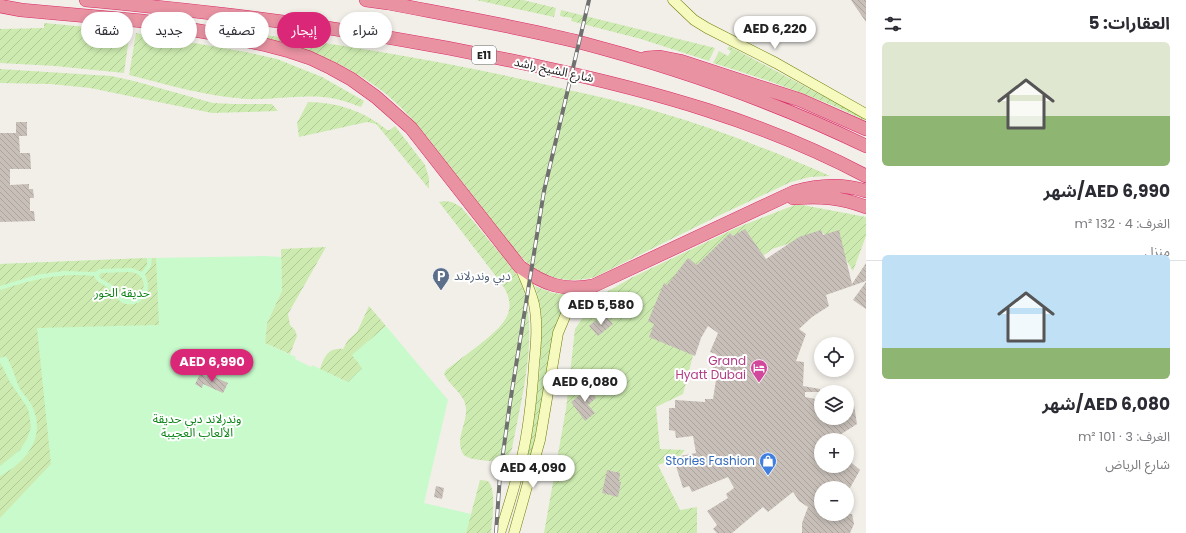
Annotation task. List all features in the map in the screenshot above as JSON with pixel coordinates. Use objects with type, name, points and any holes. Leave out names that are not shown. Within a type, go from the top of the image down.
[{"type":"highway","name":"شارع الشيخ راشد","points":[[86,0],[211,13],[348,32],[459,50],[596,79],[672,99],[746,124],[819,153],[866,176]]},
{"type":"highway","points":[[366,0],[520,29],[574,41],[640,59],[753,97],[866,146]]},
{"type":"highway","points":[[0,6],[21,10],[143,21],[211,33],[281,49],[310,58],[331,68],[376,97],[411,128],[520,267],[534,277],[556,285],[578,288],[593,286],[802,190],[825,186],[841,186],[866,191]]},
{"type":"highway","points":[[640,59],[660,57],[680,61],[800,100],[866,129]]},
{"type":"highway","points":[[780,199],[816,196],[833,197],[866,206]]},
{"type":"main road","points":[[673,0],[694,20],[707,28],[783,67],[866,114]]},
{"type":"main road","points":[[500,533],[518,473],[526,438],[532,387],[536,329],[534,304],[531,292],[520,267]]},
{"type":"main road","points":[[514,533],[540,440],[558,333],[566,314],[572,306],[593,286]]},
{"type":"main road","points":[[518,473],[522,478],[518,509],[519,516]]},
{"type":"green space","points":[[476,0],[523,0],[556,8],[554,17]]},
{"type":"green space","points":[[561,10],[715,48],[709,61],[641,39],[571,21],[572,18],[560,16]]},
{"type":"green space","points":[[44,23],[81,26],[81,48],[128,48],[124,73],[55,66],[0,63],[0,29],[44,28]]},
{"type":"green space","points":[[136,33],[141,34],[141,48],[197,48],[197,44],[205,45],[205,48],[223,48],[277,59],[322,77],[364,101],[361,107],[342,100],[322,97],[255,99],[231,98],[187,90],[129,75]]},
{"type":"green space","points":[[269,36],[277,37],[277,41],[269,39]]},
{"type":"green space","points":[[331,44],[339,45],[339,48],[365,49],[507,76],[627,103],[722,132],[830,176],[810,177],[791,182],[718,216],[595,277],[574,280],[554,277],[535,269],[519,255],[426,136],[411,118],[386,94],[341,65],[300,48],[331,48]]},
{"type":"green space","points":[[729,46],[866,119],[866,121],[791,89],[713,63],[719,51],[728,56],[731,51],[727,49]]},
{"type":"green space","points":[[0,69],[111,76],[213,103],[272,104],[278,111],[212,113],[90,88],[50,84],[0,83]]},
{"type":"green space","points":[[308,102],[319,102],[350,109],[378,123],[387,130],[390,130],[395,126],[425,165],[429,178],[429,189],[376,124],[367,122],[299,137],[297,123]]},
{"type":"green space","points":[[439,202],[452,202],[461,207],[517,275],[525,294],[529,338],[528,361],[524,384],[512,449],[506,457],[495,461],[474,459],[463,454],[460,438],[466,416],[466,405],[464,400],[444,374],[446,370],[487,339],[501,326],[509,311],[509,303],[507,293],[501,283]]},
{"type":"green space","points":[[797,204],[866,217],[866,236],[853,271],[837,245],[823,233],[772,249],[728,283],[695,348],[683,394],[656,407],[660,449],[685,450],[678,458],[658,465],[680,510],[697,507],[697,533],[544,533],[566,409],[575,329],[596,298],[633,277],[736,228]]},
{"type":"green space","points":[[326,247],[288,314],[290,325],[295,330],[297,336],[290,354],[265,343],[267,323],[282,291],[281,249]]},
{"type":"green space","name":"وندرلاند دبي حديقة الألعاب العجيبة","points":[[281,257],[282,291],[267,323],[265,343],[296,357],[295,359],[311,367],[312,365],[348,382],[351,355],[386,326],[448,400],[424,503],[471,514],[466,533],[0,533],[0,264],[150,258]]},
{"type":"green space","points":[[147,258],[147,265],[142,272],[132,268],[100,269],[95,272],[63,271],[36,275],[0,286],[0,264]]},
{"type":"green space","name":"حديقة الخور","points":[[152,258],[156,258],[159,325],[37,328],[51,464],[0,518],[0,476],[9,471],[25,457],[35,439],[37,429],[32,405],[22,393],[6,356],[0,358],[0,290],[23,283],[58,276],[94,276],[96,280],[108,288],[121,302],[135,304],[144,297],[147,292],[148,287],[145,275],[151,266]]},
{"type":"green space","points":[[128,272],[139,275],[144,285],[141,295],[132,299],[123,298],[112,285],[99,276],[101,273]]},
{"type":"green space","points":[[535,286],[553,293],[574,295],[560,315],[556,327],[528,467],[525,466],[536,403],[541,345],[541,315]]},
{"type":"green space","points":[[369,306],[386,326],[352,355],[362,368],[348,382],[320,369],[325,356],[328,353],[334,349],[343,349],[348,340],[357,332]]},
{"type":"green space","points":[[0,362],[10,382],[27,407],[31,427],[27,439],[20,450],[0,466]]},
{"type":"green space","points":[[480,480],[488,481],[491,485],[493,506],[491,533],[466,533]]},
{"type":"building","points":[[851,0],[866,0],[866,22],[855,6]]},
{"type":"building","points":[[16,122],[27,122],[27,136],[19,136],[20,153],[30,153],[31,169],[10,169],[10,185],[29,184],[29,189],[33,189],[34,198],[30,198],[30,211],[34,211],[35,221],[0,222],[0,133],[16,133]]},
{"type":"building","name":"Grand Hyatt Dubai","points":[[745,229],[766,259],[799,237],[821,230],[823,235],[839,230],[852,284],[866,263],[866,281],[826,295],[829,306],[812,317],[799,329],[806,334],[796,361],[804,362],[803,386],[814,388],[814,392],[805,392],[805,397],[814,399],[814,425],[854,425],[854,405],[857,424],[843,433],[814,433],[814,473],[854,473],[854,465],[860,470],[854,481],[814,481],[814,521],[853,521],[854,524],[850,533],[802,533],[802,523],[808,507],[799,501],[793,492],[768,512],[763,507],[732,533],[717,533],[713,529],[717,525],[707,511],[728,498],[726,494],[734,488],[728,477],[692,492],[689,486],[683,488],[676,466],[681,464],[680,456],[696,453],[693,436],[676,438],[675,431],[669,430],[669,408],[675,408],[675,400],[705,402],[705,399],[713,399],[716,380],[710,379],[716,354],[710,352],[718,333],[708,326],[701,338],[695,356],[649,337],[654,324],[648,321],[664,283],[667,285],[688,258],[697,265],[730,233],[733,236]]},
{"type":"building","points":[[866,282],[866,309],[853,300]]},
{"type":"building","points":[[607,317],[613,324],[598,336],[589,326],[596,320],[599,324]]},
{"type":"building","points":[[200,374],[207,377],[208,374],[228,383],[223,393],[203,384],[202,388],[195,384]]},
{"type":"building","points":[[593,381],[591,393],[596,398],[588,405],[595,413],[585,421],[571,402],[584,392],[583,390]]},
{"type":"building","points":[[607,470],[620,473],[619,482],[621,482],[618,497],[602,493]]},
{"type":"building","points":[[436,486],[444,488],[442,499],[434,497]]},
{"type":"railway","points":[[496,533],[500,475],[510,403],[544,191],[589,0]]},
{"type":"place","name":"دبي وندرلاند","points":[[441,291]]},
{"type":"place","name":"Grand Hyatt Dubai","points":[[759,383]]},
{"type":"place","name":"Stories Fashion","points":[[768,476]]}]
